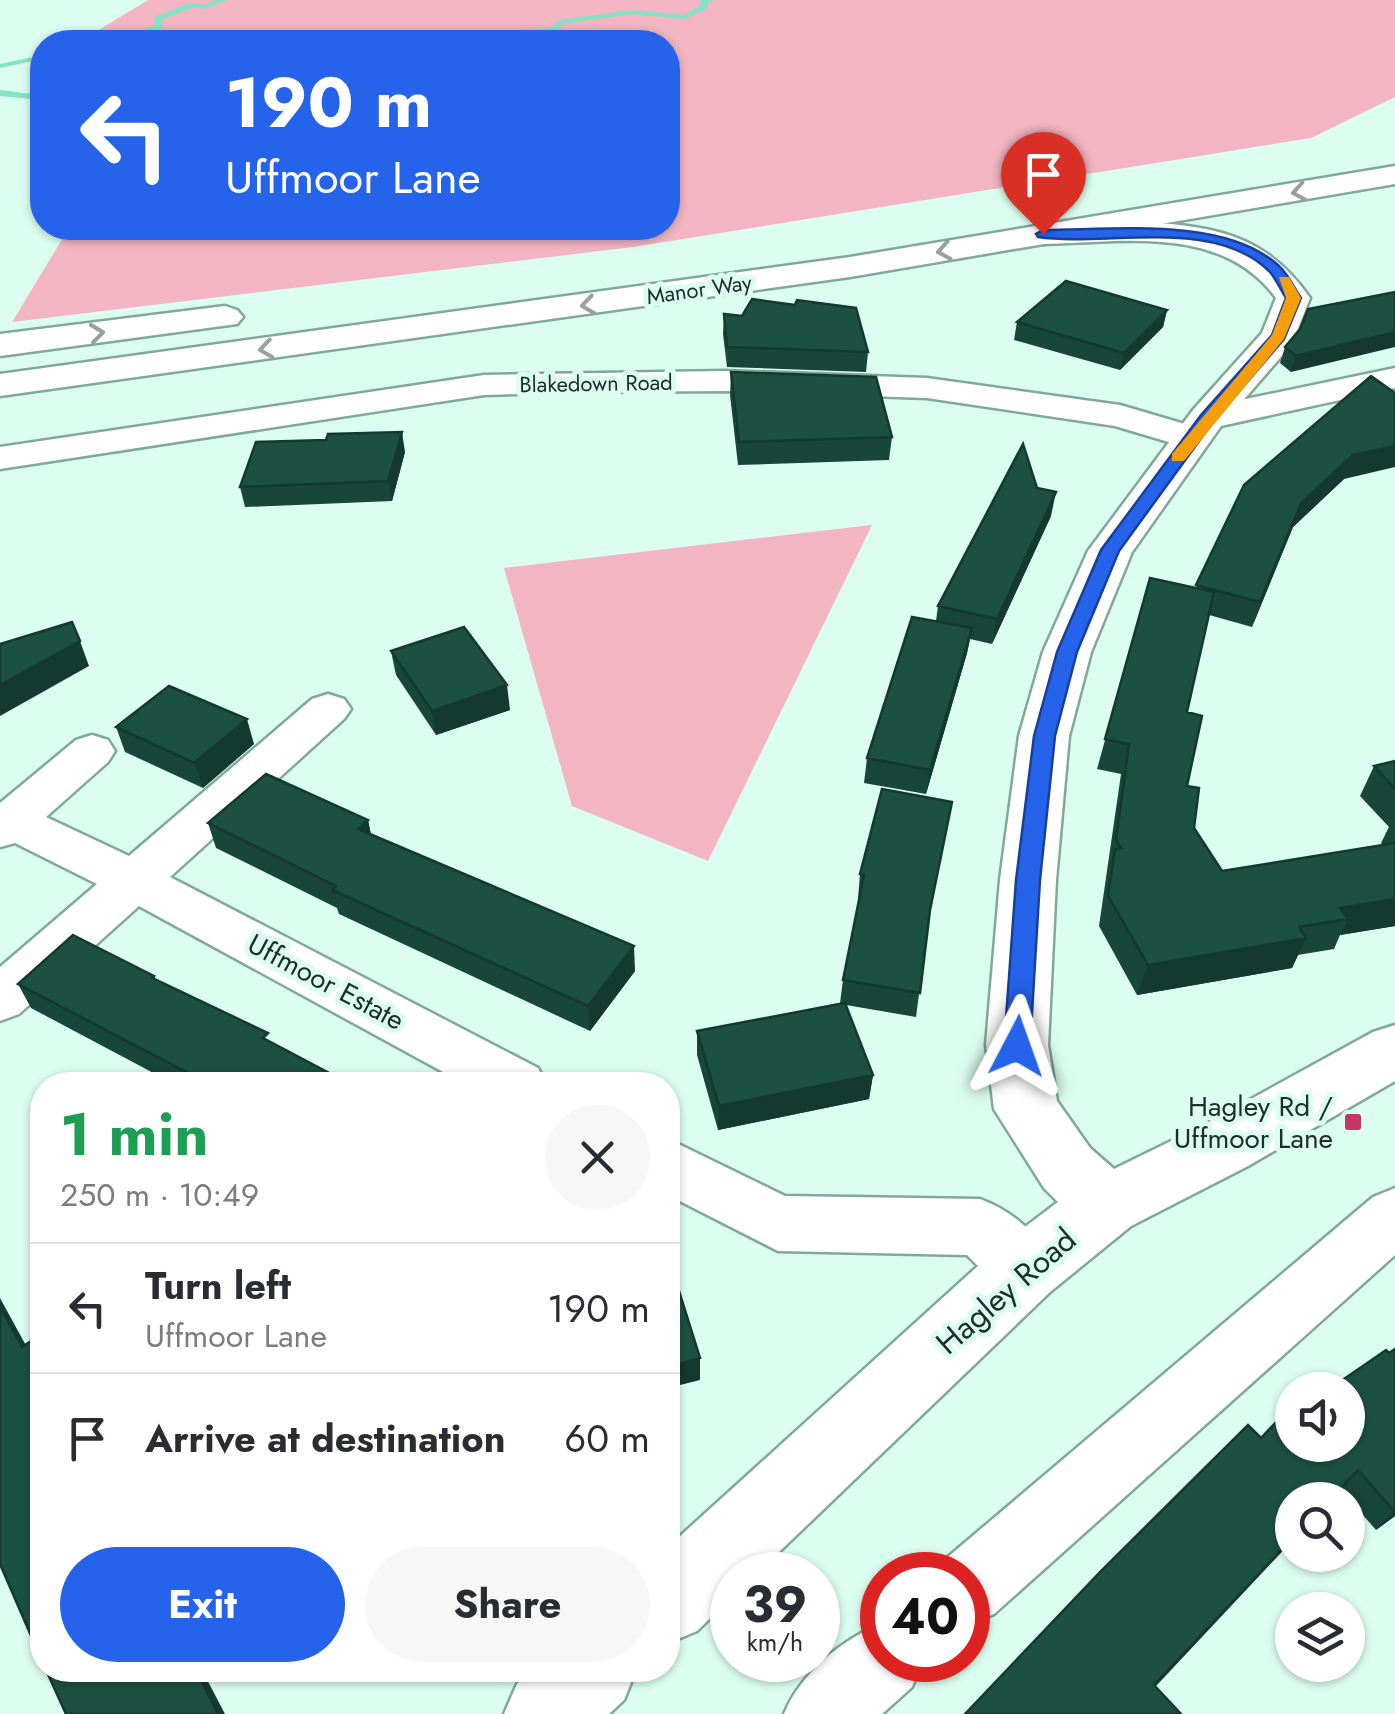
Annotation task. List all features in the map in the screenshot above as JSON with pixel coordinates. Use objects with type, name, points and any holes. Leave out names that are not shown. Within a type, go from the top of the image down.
[{"type":"main road","points":[[1259,166],[1395,144]]},
{"type":"main road","name":"Manor Way","points":[[0,385],[812,273],[1395,175]]},
{"type":"main road","points":[[1224,206],[1234,244]]},
{"type":"main road","points":[[1043,234],[1171,234],[1234,244],[1274,269],[1294,298],[1279,336],[1199,428],[1110,550],[1067,652],[1044,736],[1030,862],[1017,1046],[1026,1109],[1067,1168],[1108,1205]]},
{"type":"main road","points":[[0,345],[254,314]]},
{"type":"main road","name":"Hagley Road","points":[[680,1591],[1025,1269],[1108,1205],[1225,1146],[1395,1050]]},
{"type":"main road","points":[[547,1714],[581,1682]]},
{"type":"street","points":[[1199,428],[1395,378]]},
{"type":"street","name":"Blakedown Road","points":[[0,458],[484,386],[582,382],[724,381],[927,388],[1199,428]]},
{"type":"street","points":[[0,999],[328,709]]},
{"type":"street","name":"Uffmoor Estate","points":[[92,751],[6,826],[133,880],[494,1072]]},
{"type":"street","points":[[680,1171],[778,1224],[980,1226],[1025,1269]]},
{"type":"street","points":[[990,1569],[1395,1216]]},
{"type":"street","points":[[823,1714],[860,1682]]},
{"type":"shaded area","points":[[148,0],[1395,0],[1395,97],[1311,138],[680,239],[680,30],[99,30]]},
{"type":"shaded area","points":[[62,240],[677,240],[633,247],[12,322]]},
{"type":"shaded area","points":[[872,525],[708,861],[572,806],[504,568]]},
{"type":"building","points":[[1066,281],[1167,310],[1124,353],[1017,322]]},
{"type":"building","points":[[1395,292],[1395,332],[1296,356],[1285,347],[1300,329],[1308,309]]},
{"type":"building","points":[[752,299],[856,308],[868,352],[727,347],[724,314],[742,316]]},
{"type":"building","points":[[731,372],[876,377],[892,437],[739,442]]},
{"type":"building","points":[[1371,376],[1395,393],[1395,446],[1353,455],[1301,503],[1260,602],[1196,585],[1244,485]]},
{"type":"building","points":[[402,432],[388,481],[240,487],[256,442],[326,440],[328,434]]},
{"type":"building","points":[[1023,444],[1037,488],[1056,492],[997,619],[938,606]]},
{"type":"building","points":[[1150,578],[1214,592],[1187,712],[1202,716],[1187,786],[1199,788],[1194,828],[1222,871],[1395,843],[1395,899],[1340,908],[1348,919],[1299,927],[1306,938],[1148,965],[1108,896],[1115,849],[1121,848],[1116,840],[1129,744],[1105,739]]},
{"type":"building","points":[[912,617],[972,628],[930,770],[867,758]]},
{"type":"building","points":[[72,622],[80,641],[0,685],[0,644]]},
{"type":"building","points":[[464,627],[507,685],[432,711],[391,651]]},
{"type":"building","points":[[169,686],[247,719],[194,763],[116,727]]},
{"type":"building","points":[[1395,761],[1395,789],[1374,766]]},
{"type":"building","points":[[266,774],[368,820],[358,829],[634,946],[588,1006],[332,890],[336,886],[208,823]]},
{"type":"building","points":[[882,789],[952,802],[930,910],[920,993],[843,980],[864,875],[860,874]]},
{"type":"building","points":[[73,935],[268,1033],[263,1038],[327,1072],[186,1072],[18,984]]},
{"type":"building","points":[[845,1003],[873,1075],[719,1106],[697,1031]]},
{"type":"building","points":[[680,1294],[700,1358],[680,1364]]},
{"type":"building","points":[[0,1307],[22,1347],[30,1342],[30,1633],[0,1564]]},
{"type":"building","points":[[1395,1349],[1395,1510],[1358,1470],[1346,1482],[1275,1482],[1275,1557],[1154,1685],[1181,1714],[965,1714],[1248,1425],[1261,1438],[1275,1423],[1275,1462],[1365,1462],[1365,1372],[1354,1372],[1386,1350],[1389,1353]]},
{"type":"building","points":[[51,1682],[202,1682],[218,1714],[66,1714]]},
{"type":"waterway","points":[[150,30],[160,25],[157,19],[193,5],[204,7],[223,0]]},
{"type":"waterway","points":[[553,30],[560,22],[632,12],[685,17],[705,6],[703,1],[710,0]]},
{"type":"waterway","points":[[0,66],[30,60]]},
{"type":"waterway","points":[[0,93],[30,97]]},
{"type":"slow traffic","points":[[1178,458],[1207,418],[1279,336],[1294,298],[1284,280]]},
{"type":"place","name":"Hagley Rd / Uffmoor Lane","points":[[1353,1122]]},
{"type":"route","points":[[1017,1046],[1028,880],[1044,736],[1067,652],[1110,550],[1207,418],[1279,336],[1294,298],[1274,269],[1234,244],[1171,234],[1043,234]]}]
